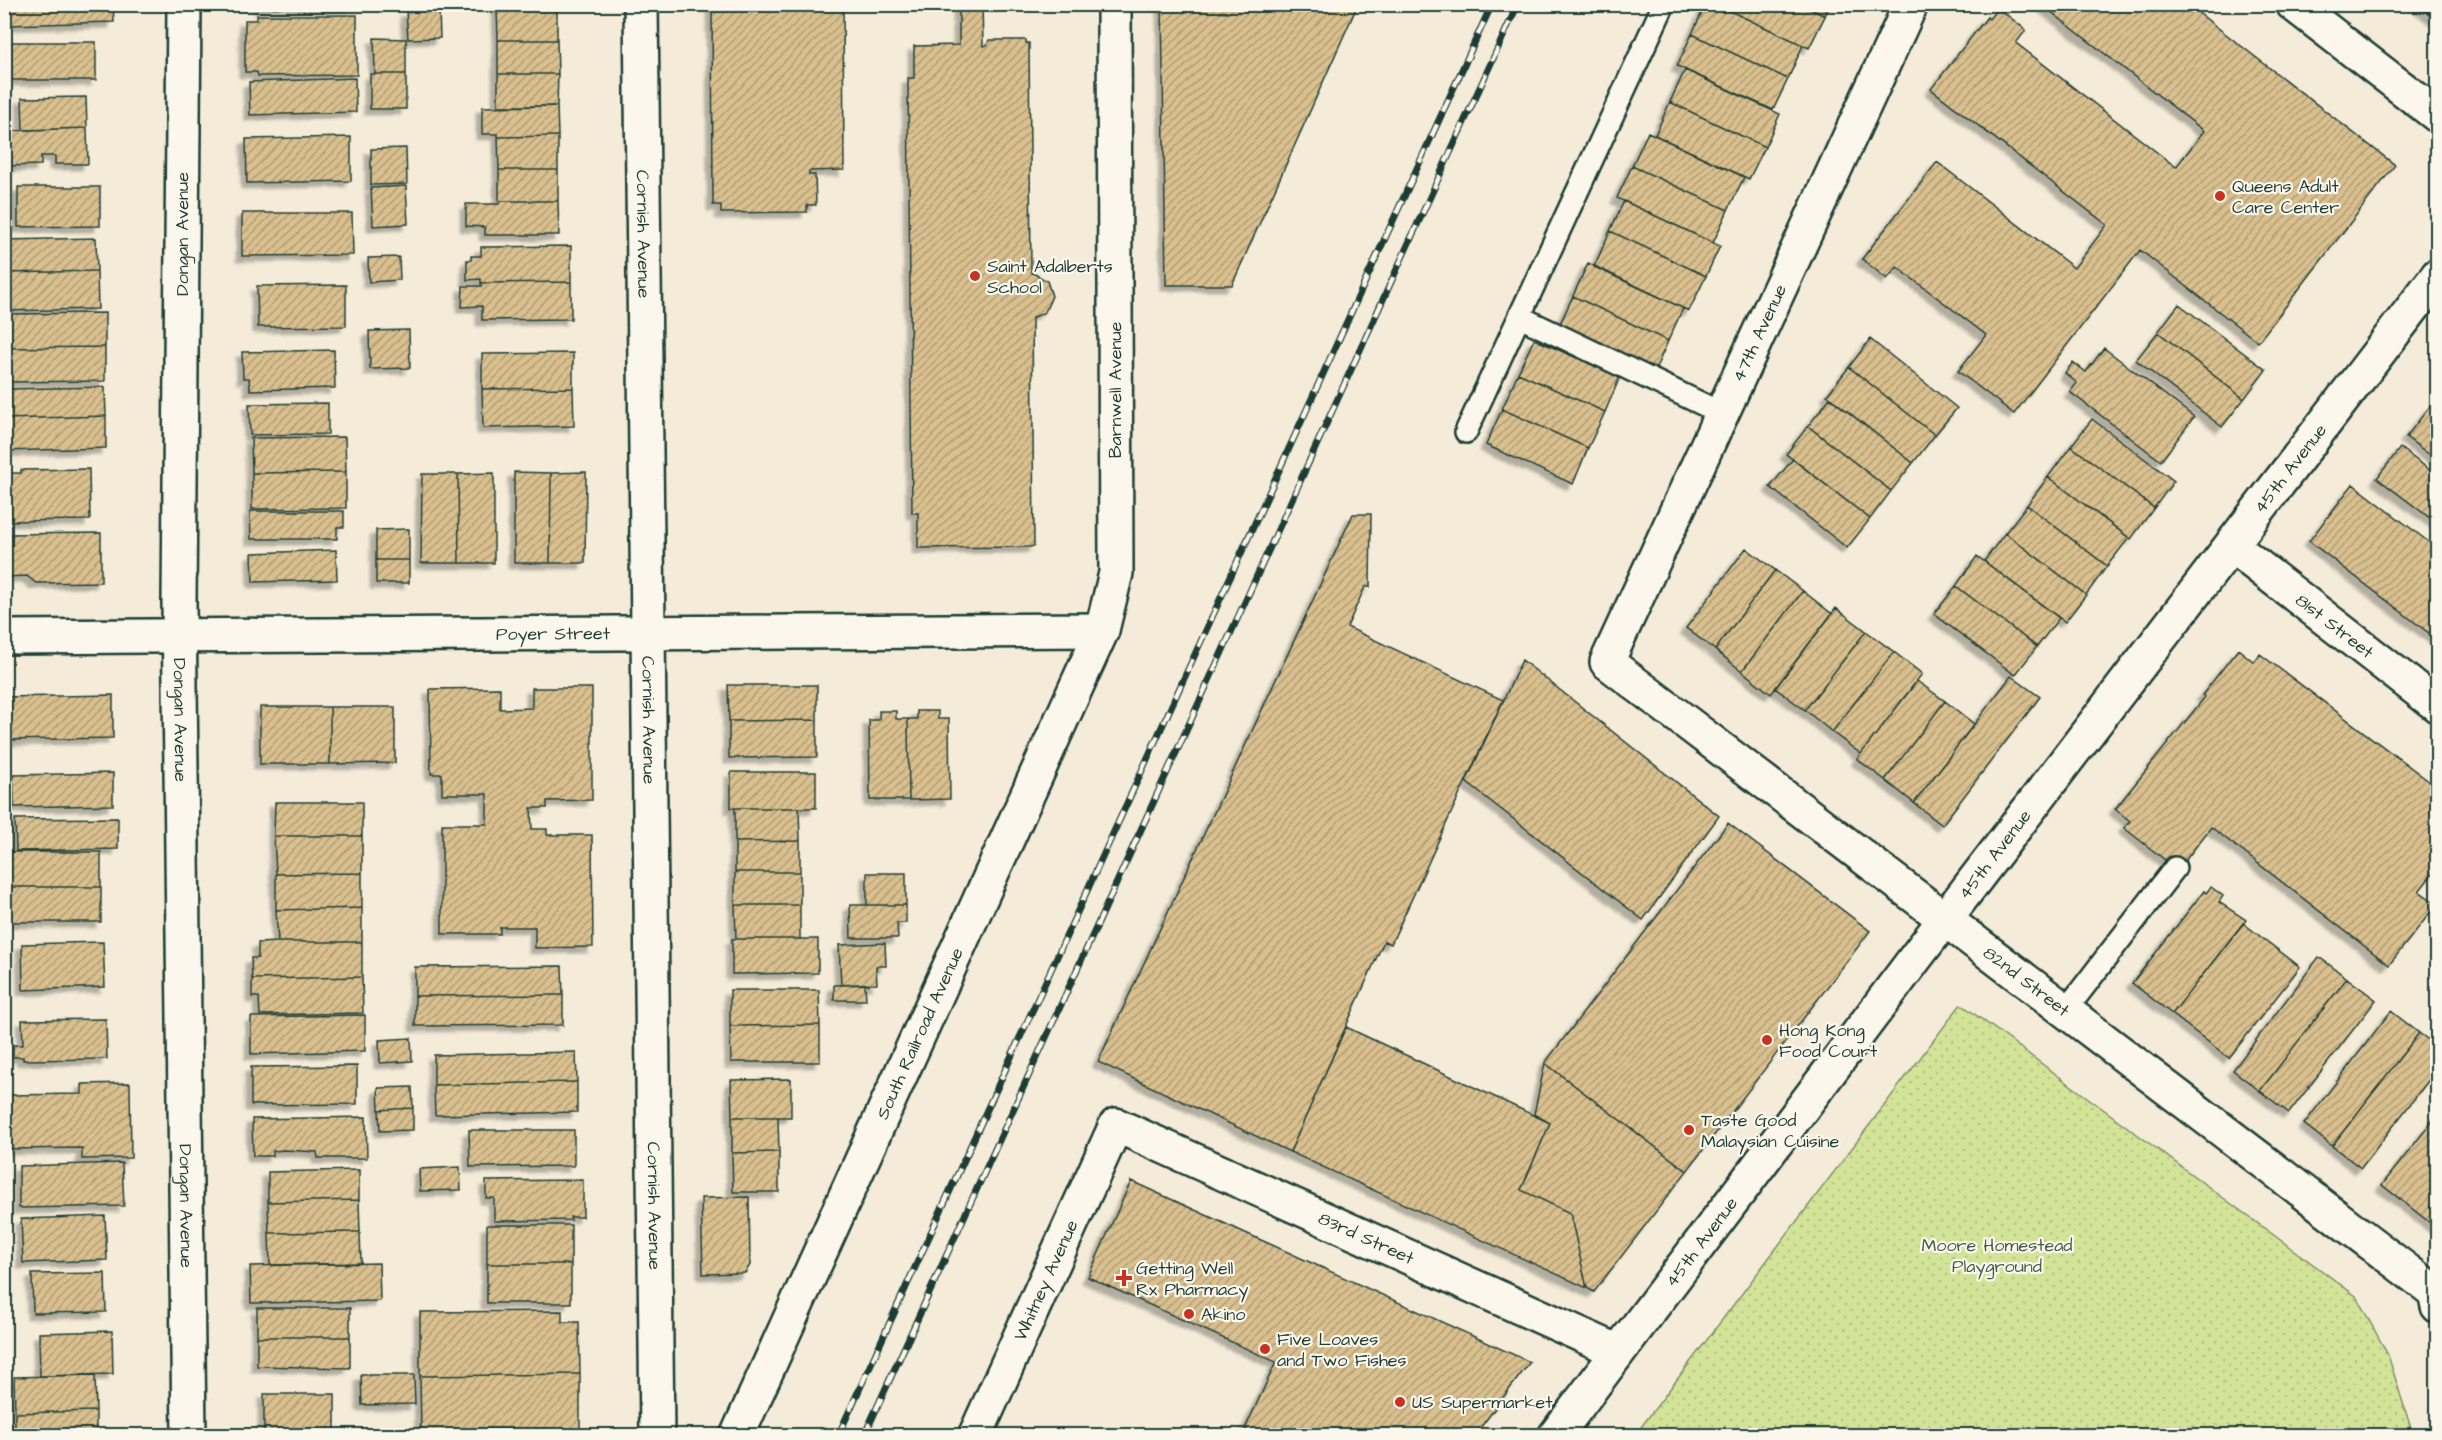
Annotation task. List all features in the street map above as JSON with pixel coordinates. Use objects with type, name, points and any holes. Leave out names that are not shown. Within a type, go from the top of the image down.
[{"type":"street","name":"Dongan Avenue","points":[[184,4],[180,636],[189,1436]]},
{"type":"street","name":"Cornish Avenue","points":[[641,4],[657,1436]]},
{"type":"street","name":"Barnwell Avenue","points":[[1102,630],[1116,573],[1114,4]]},
{"type":"street","points":[[2293,4],[2438,117]]},
{"type":"street","name":"47th Avenue","points":[[1607,662],[1905,7]]},
{"type":"street","name":"45th Avenue","points":[[1555,1436],[1945,918],[2438,275]]},
{"type":"street","name":"81st Street","points":[[2232,546],[2438,706]]},
{"type":"street","name":"Poyer Street","points":[[4,637],[1102,630]]},
{"type":"street","name":"South Railroad Avenue","points":[[737,1436],[1102,630]]},
{"type":"street","name":"82nd Street","points":[[1607,662],[2434,1292],[2438,1306]]},
{"type":"street","name":"83rd Street","points":[[1116,1125],[1617,1351]]},
{"type":"street","name":"Whitney Avenue","points":[[975,1436],[1116,1125]]},
{"type":"lane","points":[[1466,432],[1664,4]]},
{"type":"lane","points":[[1520,317],[1721,413]]},
{"type":"lane","points":[[2066,1010],[2175,868]]},
{"type":"green space","name":"Moore Homestead Playground","points":[[1961,1004],[2356,1296],[2388,1355],[2413,1435],[1635,1435]]},
{"type":"building","points":[[6,4],[113,4],[114,22],[7,25]]},
{"type":"building","points":[[248,4],[353,4],[353,6],[260,8],[260,5]]},
{"type":"building","points":[[497,4],[557,4],[557,8],[497,8]]},
{"type":"building","points":[[712,4],[843,4],[844,170],[809,171],[809,175],[815,175],[816,205],[807,205],[807,212],[721,213],[721,205],[713,205]]},
{"type":"building","name":"Saint Adalberts School","points":[[959,4],[982,4],[983,46],[987,45],[989,40],[1026,40],[1026,43],[1029,43],[1031,272],[1047,281],[1052,296],[1045,312],[1032,318],[1034,546],[1030,547],[918,548],[918,513],[912,513],[908,78],[914,78],[914,46],[959,45]]},
{"type":"building","points":[[1162,4],[1358,4],[1232,285],[1166,285]]},
{"type":"building","points":[[1706,4],[1715,4],[1803,45],[1788,79],[1692,34]]},
{"type":"building","points":[[1715,4],[1800,4],[1825,16],[1809,48]]},
{"type":"building","points":[[1800,4],[1830,4],[1825,16]]},
{"type":"building","name":"Queens Adult Care Center","points":[[2041,4],[2187,4],[2395,165],[2258,342],[2140,250],[2014,414],[1958,371],[1986,335],[1897,267],[1887,279],[1862,259],[1937,162],[2074,268],[2107,225],[1931,89],[1987,17],[1989,19],[1998,8],[2026,30],[2016,43],[2176,167],[2204,131]]},
{"type":"building","points":[[2416,4],[2438,4],[2438,21],[2420,7]]},
{"type":"building","points":[[497,8],[557,8],[557,40],[498,40]]},
{"type":"building","points":[[439,10],[440,38],[408,39],[406,12]]},
{"type":"building","points":[[257,15],[357,15],[357,75],[258,76],[257,72],[245,72],[245,20],[257,20]]},
{"type":"building","points":[[1692,34],[1788,79],[1773,110],[1677,66]]},
{"type":"building","points":[[374,38],[406,39],[406,74],[375,74]]},
{"type":"building","points":[[498,40],[557,40],[558,74],[498,74]]},
{"type":"building","points":[[11,42],[96,42],[96,80],[11,80]]},
{"type":"building","points":[[1685,70],[1780,114],[1765,147],[1670,102]]},
{"type":"building","points":[[370,74],[406,74],[406,109],[370,109]]},
{"type":"building","points":[[498,74],[558,74],[557,106],[498,106]]},
{"type":"building","points":[[355,78],[356,112],[250,115],[249,82]]},
{"type":"building","points":[[86,97],[87,128],[23,130],[22,98]]},
{"type":"building","points":[[1670,102],[1765,147],[1749,179],[1655,135]]},
{"type":"building","points":[[557,106],[558,136],[498,137],[498,134],[482,134],[482,107]]},
{"type":"building","points":[[87,128],[88,164],[55,164],[55,156],[41,156],[41,165],[4,166],[4,131]]},
{"type":"building","points":[[1648,132],[1744,177],[1728,210],[1632,166]]},
{"type":"building","points":[[558,136],[558,170],[499,170],[498,137]]},
{"type":"building","points":[[351,137],[351,181],[247,183],[246,139]]},
{"type":"building","points":[[406,148],[407,184],[371,185],[371,149]]},
{"type":"building","points":[[1632,166],[1728,210],[1713,243],[1617,198]]},
{"type":"building","points":[[499,170],[558,170],[558,201],[499,201]]},
{"type":"building","points":[[406,186],[408,224],[373,226],[371,188]]},
{"type":"building","points":[[18,187],[100,187],[100,226],[18,227]]},
{"type":"building","points":[[499,201],[558,201],[559,235],[485,235],[485,227],[466,226],[466,204],[499,204]]},
{"type":"building","points":[[1624,201],[1720,246],[1706,276],[1610,231]]},
{"type":"building","points":[[242,213],[352,213],[353,255],[242,256]]},
{"type":"building","points":[[1610,231],[1706,276],[1689,311],[1594,267]]},
{"type":"building","points":[[96,238],[97,271],[4,273],[4,240]]},
{"type":"building","points":[[571,246],[571,282],[481,283],[481,279],[467,280],[467,260],[471,260],[471,256],[481,256],[481,247]]},
{"type":"building","points":[[399,257],[400,280],[369,282],[368,258]]},
{"type":"building","points":[[1588,263],[1683,308],[1668,341],[1573,296]]},
{"type":"building","points":[[97,271],[98,309],[4,311],[4,273]]},
{"type":"building","points":[[571,282],[571,319],[482,320],[482,306],[462,307],[463,286],[482,286],[481,283]]},
{"type":"building","points":[[346,285],[346,326],[258,327],[257,286]]},
{"type":"building","points":[[1573,296],[1668,341],[1655,370],[1559,326]]},
{"type":"building","points":[[2179,304],[2266,370],[2244,399],[2158,332]]},
{"type":"building","points":[[105,313],[105,347],[4,348],[4,314]]},
{"type":"building","points":[[409,330],[410,368],[370,369],[369,331]]},
{"type":"building","points":[[2158,332],[2244,399],[2222,427],[2136,360]]},
{"type":"building","points":[[1534,339],[1620,377],[1605,412],[1518,373]]},
{"type":"building","points":[[1870,339],[1957,408],[1935,435],[1849,367]]},
{"type":"building","points":[[105,347],[105,381],[4,382],[4,348]]},
{"type":"building","points":[[2104,348],[2194,417],[2161,461],[2070,392],[2077,383],[2065,373],[2073,362],[2086,372]]},
{"type":"building","points":[[334,350],[335,388],[250,390],[249,378],[243,378],[242,352]]},
{"type":"building","points":[[573,353],[573,388],[482,389],[482,354]]},
{"type":"building","points":[[1849,367],[1935,435],[1913,463],[1827,395]]},
{"type":"building","points":[[1518,373],[1605,412],[1588,448],[1502,409]]},
{"type":"building","points":[[105,387],[106,416],[4,419],[4,389]]},
{"type":"building","points":[[573,388],[574,426],[483,428],[482,389]]},
{"type":"building","points":[[1830,398],[1913,463],[1891,491],[1808,426]]},
{"type":"building","points":[[328,403],[328,434],[250,435],[249,404]]},
{"type":"building","points":[[2430,406],[2438,413],[2438,461],[2406,437]]},
{"type":"building","points":[[1502,409],[1588,448],[1573,484],[1486,445]]},
{"type":"building","points":[[106,416],[106,448],[4,451],[4,419]]},
{"type":"building","points":[[2092,419],[2174,481],[2154,508],[2071,446]]},
{"type":"building","points":[[1808,426],[1891,491],[1870,519],[1786,454]]},
{"type":"building","points":[[345,437],[346,472],[252,473],[251,438]]},
{"type":"building","points":[[2071,446],[2154,508],[2131,539],[2048,477]]},
{"type":"building","points":[[2400,448],[2438,476],[2438,524],[2377,478]]},
{"type":"building","points":[[1793,459],[1870,519],[1847,548],[1770,487]]},
{"type":"building","points":[[89,469],[90,520],[5,521],[4,473],[21,473],[21,470]]},
{"type":"building","points":[[346,472],[346,508],[252,509],[252,473]]},
{"type":"building","points":[[514,472],[551,473],[550,563],[514,563]]},
{"type":"building","points":[[586,472],[585,563],[550,563],[551,473]]},
{"type":"building","points":[[494,473],[494,563],[459,563],[458,474]]},
{"type":"building","points":[[422,474],[458,474],[459,563],[421,563]]},
{"type":"building","points":[[2048,477],[2129,538],[2107,566],[2027,505]]},
{"type":"building","points":[[2353,484],[2438,549],[2438,640],[2309,541]]},
{"type":"building","points":[[2027,505],[2107,566],[2086,595],[2005,533]]},
{"type":"building","points":[[250,511],[344,511],[344,527],[337,527],[337,539],[251,539]]},
{"type":"building","points":[[1353,514],[1371,514],[1370,587],[1365,587],[1347,627],[1503,700],[1391,944],[1384,941],[1290,1152],[1098,1062]]},
{"type":"building","points":[[409,529],[409,560],[376,560],[376,530]]},
{"type":"building","points":[[101,533],[101,582],[36,583],[27,576],[4,577],[4,534]]},
{"type":"building","points":[[2005,533],[2086,595],[2065,622],[1984,561]]},
{"type":"building","points":[[1746,548],[1775,570],[1715,650],[1686,628]]},
{"type":"building","points":[[336,550],[337,580],[253,582],[252,553]]},
{"type":"building","points":[[1977,556],[2059,618],[2037,647],[1956,586]]},
{"type":"building","points":[[376,560],[409,560],[409,583],[376,583]]},
{"type":"building","points":[[1775,570],[1803,591],[1742,671],[1715,650]]},
{"type":"building","points":[[1956,586],[2037,647],[2015,675],[1934,614]]},
{"type":"building","points":[[1803,591],[1832,614],[1771,694],[1742,671]]},
{"type":"building","points":[[1836,608],[1866,631],[1805,710],[1775,688]]},
{"type":"building","points":[[1866,631],[1894,652],[1832,732],[1805,710]]},
{"type":"building","points":[[2238,649],[2254,662],[2260,654],[2438,788],[2438,867],[2419,891],[2437,904],[2389,965],[2211,827],[2178,870],[2124,828],[2130,821],[2115,809],[2205,697],[2202,695]]},
{"type":"building","points":[[1894,652],[1922,674],[1861,754],[1832,732]]},
{"type":"building","points":[[1522,660],[1719,816],[1643,920],[1466,782]]},
{"type":"building","points":[[2011,676],[2040,697],[1942,825],[1914,803]]},
{"type":"building","points":[[1917,681],[1945,701],[1885,780],[1857,759]]},
{"type":"building","points":[[728,685],[817,685],[817,720],[729,721]]},
{"type":"building","points":[[500,688],[500,709],[532,708],[532,688],[592,688],[592,800],[547,801],[547,808],[531,808],[532,829],[547,829],[547,835],[592,835],[593,947],[535,948],[535,927],[500,927],[500,934],[442,934],[442,824],[487,824],[487,794],[442,794],[442,774],[431,774],[430,689]]},
{"type":"building","points":[[113,695],[113,738],[5,740],[4,697]]},
{"type":"building","points":[[1945,701],[1974,724],[1914,803],[1885,780]]},
{"type":"building","points":[[260,707],[330,707],[330,764],[260,764]]},
{"type":"building","points":[[330,707],[395,707],[395,763],[330,764]]},
{"type":"building","points":[[879,711],[896,711],[896,719],[908,719],[909,800],[870,800],[869,720],[879,720]]},
{"type":"building","points":[[917,711],[938,711],[938,719],[949,719],[950,799],[909,800],[908,719],[917,719]]},
{"type":"building","points":[[817,720],[817,757],[729,758],[729,721]]},
{"type":"building","points":[[731,772],[816,772],[816,808],[731,808]]},
{"type":"building","points":[[113,773],[113,805],[14,807],[13,775]]},
{"type":"building","points":[[275,802],[362,802],[362,836],[274,836]]},
{"type":"building","points":[[735,808],[799,808],[800,841],[735,842]]},
{"type":"building","points":[[118,818],[118,849],[16,851],[15,819]]},
{"type":"building","points":[[1728,823],[1870,931],[1687,1171],[1545,1063]]},
{"type":"building","points":[[274,836],[362,836],[362,873],[276,874]]},
{"type":"building","points":[[800,841],[800,872],[735,872],[735,842]]},
{"type":"building","points":[[4,852],[101,852],[101,887],[4,887]]},
{"type":"building","points":[[735,872],[800,872],[800,905],[735,905]]},
{"type":"building","points":[[362,873],[362,908],[276,910],[276,874]]},
{"type":"building","points":[[867,873],[906,873],[906,905],[867,905]]},
{"type":"building","points":[[4,887],[101,887],[101,922],[4,922]]},
{"type":"building","points":[[2211,887],[2223,896],[2219,902],[2246,920],[2172,1014],[2132,983],[2204,891],[2206,893]]},
{"type":"building","points":[[735,905],[800,905],[800,939],[736,939]]},
{"type":"building","points":[[850,905],[906,905],[906,923],[897,923],[898,938],[851,938]]},
{"type":"building","points":[[362,908],[362,942],[278,942],[276,910]]},
{"type":"building","points":[[2243,923],[2300,967],[2229,1058],[2172,1014]]},
{"type":"building","points":[[732,939],[818,939],[818,973],[732,974]]},
{"type":"building","points":[[103,942],[105,987],[23,990],[22,944]]},
{"type":"building","points":[[362,942],[362,977],[252,979],[251,958],[258,958],[258,943]]},
{"type":"building","points":[[885,943],[886,966],[876,966],[877,984],[841,985],[839,945]]},
{"type":"building","points":[[2319,957],[2347,978],[2260,1091],[2233,1070]]},
{"type":"building","points":[[562,966],[563,995],[415,996],[415,967]]},
{"type":"building","points":[[362,977],[363,1013],[260,1015],[259,997],[252,997],[252,979]]},
{"type":"building","points":[[2347,978],[2376,1000],[2289,1113],[2260,1091]]},
{"type":"building","points":[[865,984],[866,1000],[834,1000],[834,985]]},
{"type":"building","points":[[730,990],[819,990],[820,1025],[730,1026]]},
{"type":"building","points":[[563,995],[563,1025],[415,1026],[415,996]]},
{"type":"building","points":[[2391,1011],[2419,1033],[2332,1146],[2304,1124]]},
{"type":"building","points":[[365,1015],[365,1051],[251,1054],[251,1017]]},
{"type":"building","points":[[106,1019],[107,1059],[23,1060],[23,1057],[13,1057],[13,1045],[23,1045],[22,1020]]},
{"type":"building","points":[[820,1025],[820,1062],[731,1062],[730,1026]]},
{"type":"building","points":[[1346,1027],[1550,1123],[1521,1190],[1570,1213],[1587,1288],[1290,1152]]},
{"type":"building","points":[[2419,1033],[2438,1047],[2438,1068],[2361,1168],[2332,1146]]},
{"type":"building","points":[[411,1038],[412,1061],[380,1063],[379,1040]]},
{"type":"building","points":[[576,1052],[577,1082],[434,1085],[434,1055]]},
{"type":"building","points":[[1545,1063],[1687,1171],[1594,1292],[1587,1288],[1570,1213],[1521,1190],[1550,1123],[1534,1114]]},
{"type":"building","points":[[357,1066],[357,1104],[251,1105],[251,1067]]},
{"type":"building","points":[[791,1079],[791,1117],[732,1117],[731,1080]]},
{"type":"building","points":[[577,1082],[577,1112],[435,1115],[434,1085]]},
{"type":"building","points":[[130,1083],[131,1158],[82,1159],[82,1148],[8,1149],[7,1095],[82,1094],[82,1084]]},
{"type":"building","points":[[412,1087],[413,1108],[379,1110],[378,1088]]},
{"type":"building","points":[[413,1108],[413,1130],[380,1131],[379,1110]]},
{"type":"building","points":[[2438,1114],[2438,1229],[2382,1185]]},
{"type":"building","points":[[366,1117],[367,1158],[318,1158],[317,1152],[285,1150],[273,1151],[273,1156],[253,1156],[252,1119]]},
{"type":"building","points":[[732,1117],[778,1117],[779,1152],[732,1153]]},
{"type":"building","points":[[469,1130],[574,1130],[574,1166],[470,1167]]},
{"type":"building","points":[[779,1152],[779,1192],[733,1192],[732,1153]]},
{"type":"building","points":[[122,1163],[124,1206],[19,1208],[19,1166]]},
{"type":"building","points":[[460,1167],[461,1190],[420,1191],[419,1169]]},
{"type":"building","points":[[359,1170],[359,1200],[268,1202],[268,1172]]},
{"type":"building","points":[[583,1180],[583,1217],[570,1217],[571,1220],[494,1221],[494,1198],[486,1198],[486,1181]]},
{"type":"building","points":[[1131,1181],[1530,1362],[1474,1436],[1258,1436],[1245,1429],[1276,1362],[1088,1277]]},
{"type":"building","points":[[749,1197],[750,1265],[745,1273],[703,1274],[701,1198]]},
{"type":"building","points":[[359,1200],[360,1232],[269,1233],[268,1202]]},
{"type":"building","points":[[105,1216],[107,1260],[23,1263],[21,1219]]},
{"type":"building","points":[[487,1225],[571,1225],[571,1264],[487,1264]]},
{"type":"building","points":[[360,1232],[361,1263],[270,1265],[269,1233]]},
{"type":"building","points":[[379,1263],[380,1301],[251,1303],[250,1266]]},
{"type":"building","points":[[487,1264],[571,1264],[571,1303],[487,1303]]},
{"type":"building","points":[[105,1273],[106,1312],[33,1313],[32,1274]]},
{"type":"building","points":[[257,1308],[350,1308],[350,1337],[257,1337]]},
{"type":"building","points":[[562,1311],[562,1322],[579,1322],[580,1374],[420,1376],[420,1312]]},
{"type":"building","points":[[112,1331],[113,1374],[40,1376],[39,1333]]},
{"type":"building","points":[[257,1337],[350,1337],[350,1368],[257,1366]]},
{"type":"building","points":[[580,1374],[580,1429],[472,1430],[472,1436],[421,1436],[420,1376]]},
{"type":"building","points":[[95,1375],[96,1411],[15,1413],[14,1377]]},
{"type":"building","points":[[361,1375],[414,1375],[415,1404],[362,1405]]},
{"type":"building","points":[[264,1394],[335,1394],[335,1436],[264,1436]]},
{"type":"building","points":[[96,1411],[96,1436],[15,1436],[15,1413]]},
{"type":"railway","points":[[838,1436],[1492,4]]},
{"type":"railway","points":[[864,1436],[1518,4]]},
{"type":"place","name":"Queens Adult Care Center","points":[[2220,196]]},
{"type":"place","name":"Saint Adalberts School","points":[[975,276]]},
{"type":"place","name":"Hong Kong Food Court","points":[[1767,1040]]},
{"type":"place","name":"Taste Good Malaysian Cuisine","points":[[1689,1130]]},
{"type":"place","name":"Getting Well Rx Pharmacy","points":[[1124,1278]]},
{"type":"place","name":"Akino","points":[[1189,1314]]},
{"type":"place","name":"Five Loaves and Two Fishes","points":[[1265,1349]]},
{"type":"place","name":"US Supermarket","points":[[1400,1402]]}]
